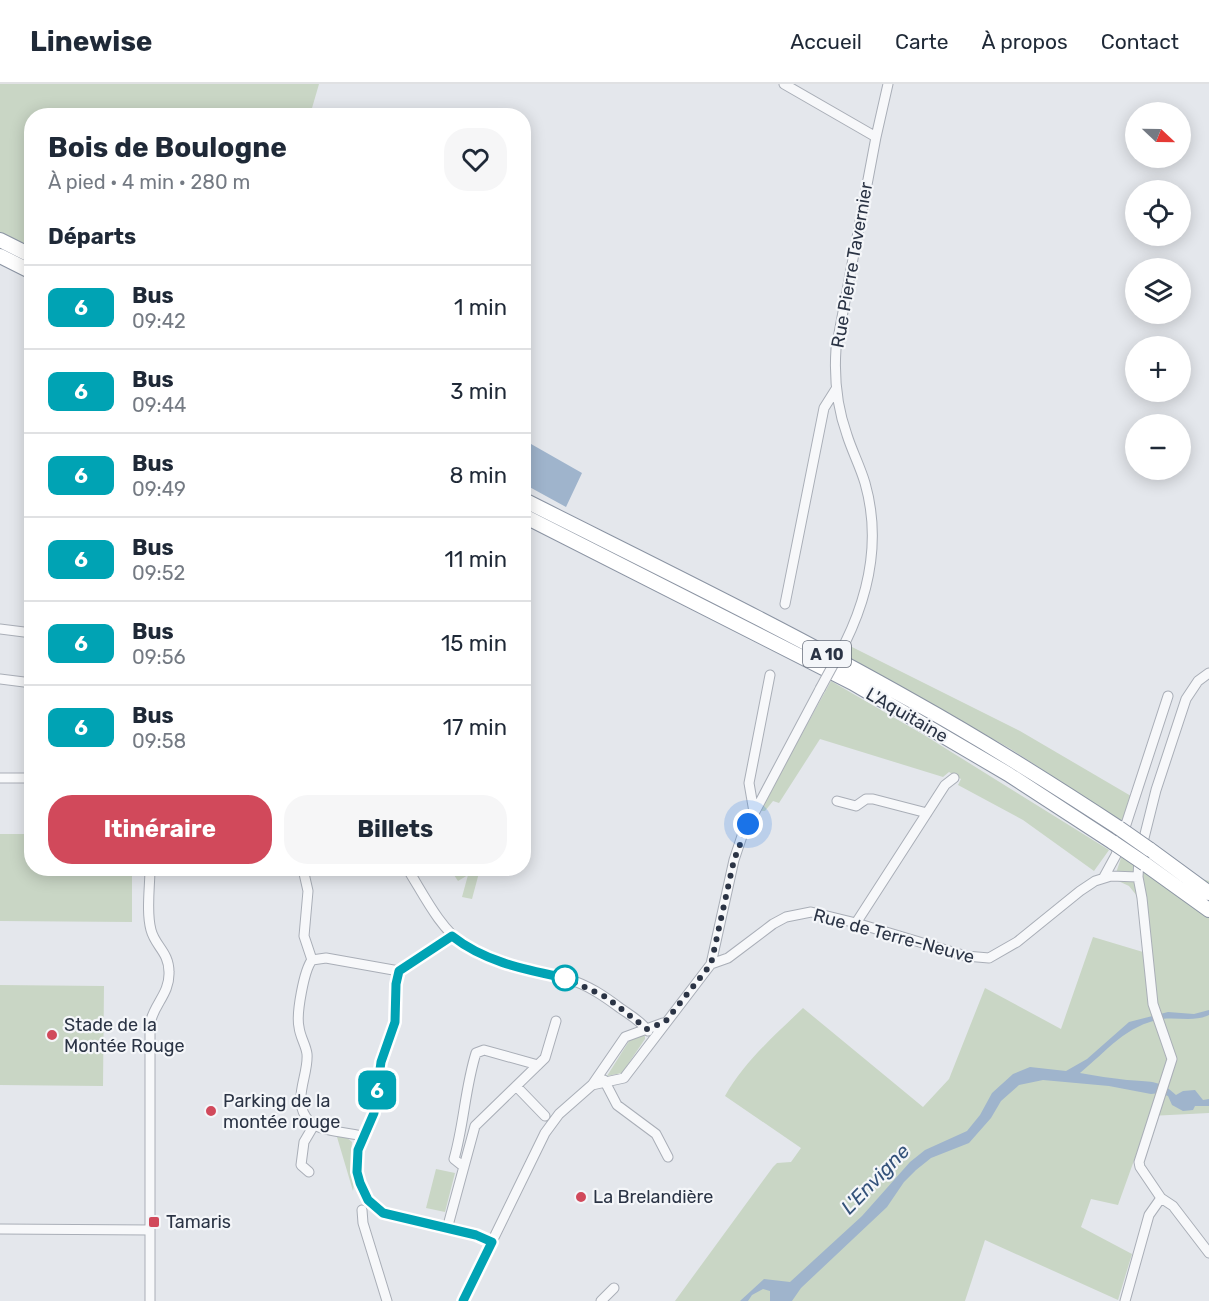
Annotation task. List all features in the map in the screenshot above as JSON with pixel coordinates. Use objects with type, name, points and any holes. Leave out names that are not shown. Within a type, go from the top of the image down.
[{"type":"highway","points":[[0,240],[24,252]]},
{"type":"highway","points":[[0,256],[24,268]]},
{"type":"highway","name":"L'Aquitaine","points":[[531,504],[765,621],[906,697],[1016,762],[1119,828],[1209,892]]},
{"type":"highway","name":"L'Aquitaine","points":[[531,520],[853,683],[1008,774],[1114,843],[1209,910]]},
{"type":"street","points":[[784,84],[876,136]]},
{"type":"street","name":"Rue Pierre Tavernier","points":[[592,1085],[624,1078],[652,1038],[711,964],[734,860],[754,812],[845,643],[864,601],[873,541],[872,522],[865,484],[847,435],[836,388],[835,363],[839,325],[888,84]]},
{"type":"street","points":[[785,604],[824,408],[836,388]]},
{"type":"street","points":[[0,629],[24,632]]},
{"type":"street","points":[[1209,673],[1198,681],[1186,699],[1156,790],[1139,858],[1137,877],[1142,898],[1154,1011],[1172,1059],[1140,1162],[1142,1172],[1161,1198],[1173,1206],[1209,1253]]},
{"type":"street","points":[[754,812],[749,783],[770,675]]},
{"type":"street","points":[[0,679],[24,682]]},
{"type":"street","points":[[1137,877],[1104,877],[1116,855],[1168,696]]},
{"type":"street","points":[[0,778],[24,778]]},
{"type":"street","points":[[856,923],[945,784],[954,778]]},
{"type":"street","points":[[837,801],[856,806],[866,799],[873,799],[927,813]]},
{"type":"street","points":[[150,876],[151,930],[165,952],[170,974],[166,993],[154,1011],[150,1024],[150,1301]]},
{"type":"street","points":[[305,876],[308,891],[303,936],[312,960],[307,970],[298,1018],[299,1030],[307,1054],[301,1103],[307,1119],[314,1125],[363,1136]]},
{"type":"street","points":[[412,876],[452,936],[466,946],[498,961],[582,984],[606,997],[647,1029],[652,1038]]},
{"type":"street","name":"Rue de Terre-Neuve","points":[[711,964],[728,958],[757,934],[786,917],[811,912],[966,956],[989,958],[1017,942],[1080,891],[1104,877]]},
{"type":"street","points":[[312,960],[326,958],[399,971],[452,936]]},
{"type":"street","points":[[399,971],[396,984],[395,1022],[381,1062],[374,1113],[363,1136],[356,1161],[360,1183],[368,1200],[383,1213],[476,1235],[492,1242]]},
{"type":"street","points":[[447,1229],[475,1126],[545,1058],[556,1021]]},
{"type":"street","points":[[463,1301],[545,1133],[559,1114],[592,1085],[625,1037],[665,1022]]},
{"type":"street","points":[[464,1167],[454,1160],[462,1131],[467,1081],[476,1053],[484,1050],[537,1065]]},
{"type":"street","points":[[602,1072],[617,1105],[656,1134],[668,1156]]},
{"type":"street","points":[[516,1086],[545,1116]]},
{"type":"street","points":[[309,1172],[301,1165],[304,1142],[314,1125]]},
{"type":"street","points":[[1125,1301],[1146,1226],[1152,1209],[1161,1198]]},
{"type":"street","points":[[362,1210],[363,1223],[387,1301]]},
{"type":"street","points":[[0,1229],[150,1230]]},
{"type":"street","points":[[601,1301],[614,1288]]},
{"type":"green space","points":[[0,84],[319,84],[312,108],[24,108],[24,244],[0,242]]},
{"type":"green space","points":[[850,646],[1020,731],[1131,796],[1122,821],[1009,748],[845,655]]},
{"type":"green space","points":[[831,681],[924,735],[1109,850],[1094,871],[1023,820],[958,785],[961,779],[949,772],[943,777],[820,739],[779,803],[773,801],[765,811],[762,811],[761,808]]},
{"type":"green space","points":[[0,834],[24,834],[24,876],[132,876],[132,922],[0,921]]},
{"type":"green space","points":[[1122,855],[1209,881],[1209,1113],[1150,1116],[1118,1205],[1091,1199],[1081,1227],[1132,1254],[1118,1300],[985,1240],[965,1301],[675,1301],[773,1167],[777,1163],[791,1162],[801,1148],[725,1096],[741,1072],[771,1039],[803,1008],[923,1107],[949,1079],[985,988],[1061,1029],[1093,937],[1143,952],[1137,896],[1129,886],[1114,879]]},
{"type":"green space","points":[[455,876],[466,876],[458,881]]},
{"type":"green space","points":[[468,876],[478,876],[472,899],[462,897]]},
{"type":"green space","name":"Stade de la Montée Rouge","points":[[0,985],[104,986],[103,1086],[0,1085]]},
{"type":"green space","points":[[645,1036],[645,1039],[622,1073],[607,1076],[629,1041]]},
{"type":"green space","points":[[337,1137],[346,1137],[352,1142],[353,1191]]},
{"type":"green space","points":[[436,1169],[455,1173],[445,1212],[426,1208]]},
{"type":"water","points":[[531,444],[582,473],[566,507],[531,488]]},
{"type":"water","points":[[1209,1010],[1209,1015],[1204,1017],[1162,1019],[1138,1027],[1118,1040],[1080,1073],[1153,1082],[1164,1086],[1176,1095],[1183,1091],[1195,1090],[1203,1100],[1209,1099],[1209,1106],[1195,1106],[1193,1110],[1183,1111],[1172,1105],[1168,1096],[1160,1093],[1151,1094],[1109,1086],[1043,1080],[1019,1085],[1001,1101],[991,1118],[969,1143],[931,1158],[916,1170],[904,1182],[887,1207],[801,1288],[792,1301],[770,1301],[770,1291],[763,1289],[752,1295],[748,1301],[740,1301],[764,1279],[790,1282],[862,1216],[910,1162],[925,1150],[967,1131],[980,1115],[992,1093],[1013,1074],[1030,1067],[1066,1071],[1087,1059],[1129,1022],[1168,1012],[1194,1014]]},
{"type":"bus line","name":"6","points":[[463,1301],[492,1242],[476,1235],[383,1213],[368,1200],[357,1172],[356,1161],[360,1142],[374,1113],[378,1072],[395,1022],[396,978],[406,964],[452,936],[480,954],[498,961],[570,979]]},
{"type":"place","name":"Stade de la Montée Rouge","points":[[52,1035]]},
{"type":"place","name":"Parking de la montée rouge","points":[[211,1111]]},
{"type":"place","name":"La Brelandière","points":[[581,1197]]},
{"type":"place","name":"Tamaris","points":[[154,1222]]},
{"type":"route","points":[[565,978],[606,997],[647,1029],[665,1022],[711,964],[734,860],[748,824]]},
{"type":"water label","name":"L'Envigne","points":[[875,1179]]}]
